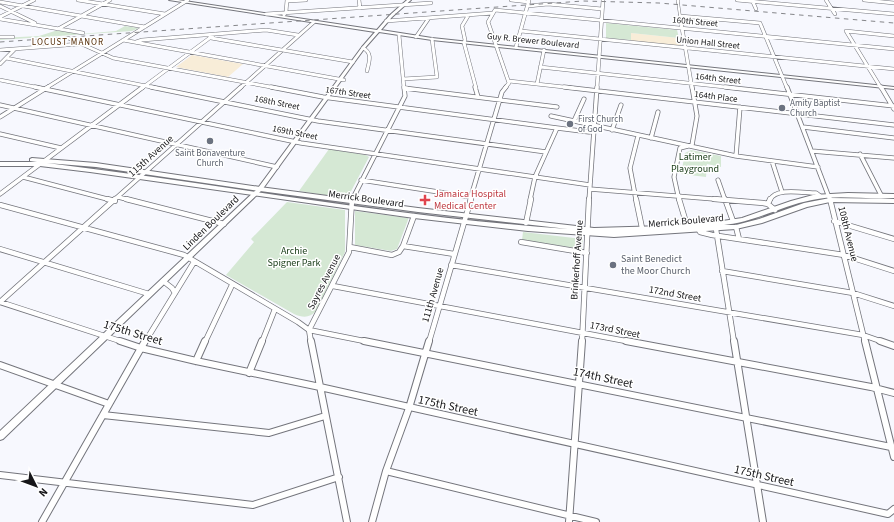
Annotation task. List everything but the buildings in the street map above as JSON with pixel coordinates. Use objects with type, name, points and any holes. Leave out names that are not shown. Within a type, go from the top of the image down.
[{"type":"main road","name":"Guy R. Brewer Boulevard","points":[[171,0],[187,1],[266,14],[284,15],[314,22],[432,39],[894,88]]},
{"type":"main road","name":"Linden Boulevard","points":[[0,436],[163,281],[191,260],[224,224],[258,192],[326,98],[342,80],[362,48],[386,21],[409,0]]},
{"type":"main road","points":[[369,30],[371,38]]},
{"type":"main road","name":"Merrick Boulevard","points":[[0,160],[46,160],[141,177],[465,218],[526,223],[614,235],[688,228],[699,230],[714,229],[734,224],[801,200],[820,196],[894,201]]},
{"type":"main road","name":"Merrick Boulevard","points":[[0,164],[40,164],[146,172],[258,192]]},
{"type":"main road","name":"Merrick Boulevard","points":[[734,224],[760,221],[829,197],[894,196]]},
{"type":"main road","name":"Merrick Boulevard","points":[[351,204],[414,216],[465,218],[528,229],[589,232],[642,228],[714,229]]},
{"type":"street","points":[[0,18],[34,0]]},
{"type":"street","points":[[78,0],[165,14]]},
{"type":"street","points":[[58,29],[110,0]]},
{"type":"street","points":[[306,0],[287,1],[284,15],[403,5],[431,1],[433,7]]},
{"type":"street","points":[[359,0],[360,8]]},
{"type":"street","points":[[511,0],[529,1],[516,47]]},
{"type":"street","name":"Brinkerhoff Avenue","points":[[569,519],[603,0]]},
{"type":"street","points":[[737,0],[894,14]]},
{"type":"street","points":[[826,0],[835,14]]},
{"type":"street","points":[[864,0],[893,1]]},
{"type":"street","points":[[0,118],[187,1]]},
{"type":"street","points":[[678,1],[697,116],[692,145],[680,148],[674,176],[678,196],[688,228]]},
{"type":"street","points":[[752,1],[756,9]]},
{"type":"street","points":[[1,3],[145,27]]},
{"type":"street","points":[[1,3],[11,11],[40,26]]},
{"type":"street","points":[[528,6],[548,4],[602,9]]},
{"type":"street","points":[[494,12],[488,22],[509,81]]},
{"type":"street","name":"160th Street","points":[[386,21],[468,16],[494,12],[526,13],[894,49]]},
{"type":"street","points":[[468,16],[462,26],[465,42],[464,44],[478,97]]},
{"type":"street","name":"108th Avenue","points":[[680,16],[760,24],[766,36],[798,114],[829,197],[894,457]]},
{"type":"street","points":[[0,18],[82,33]]},
{"type":"street","points":[[416,37],[429,18]]},
{"type":"street","name":"115th Avenue","points":[[0,302],[314,22]]},
{"type":"street","points":[[135,42],[142,40],[266,30],[298,35]]},
{"type":"street","name":"Union Hall Street","points":[[521,31],[894,70]]},
{"type":"street","points":[[893,107],[846,31],[894,36]]},
{"type":"street","points":[[0,194],[216,34]]},
{"type":"street","name":"Sayres Avenue","points":[[309,330],[333,286],[350,247],[351,204],[361,180],[405,96],[400,35]]},
{"type":"street","points":[[0,37],[13,37]]},
{"type":"street","name":"167th Street","points":[[68,38],[113,58],[326,98],[589,132],[595,128]]},
{"type":"street","points":[[211,38],[353,62]]},
{"type":"street","points":[[403,79],[437,77],[432,39]]},
{"type":"street","points":[[123,40],[342,80]]},
{"type":"street","points":[[0,50],[82,44]]},
{"type":"street","points":[[362,48],[367,50],[370,56],[367,71]]},
{"type":"street","points":[[0,64],[15,49]]},
{"type":"street","points":[[537,84],[544,50]]},
{"type":"street","name":"168th Street","points":[[6,58],[312,119],[546,152]]},
{"type":"street","name":"164th Street","points":[[540,66],[893,107]]},
{"type":"street","name":"169th Street","points":[[0,80],[295,141],[375,154],[635,193],[768,204]]},
{"type":"street","name":"164th Place","points":[[509,81],[894,125]]},
{"type":"street","name":"111th Avenue","points":[[372,522],[386,471],[409,408],[502,92],[510,83],[509,81]]},
{"type":"street","points":[[404,88],[558,107]]},
{"type":"street","points":[[574,121],[584,99]]},
{"type":"street","points":[[0,105],[277,166]]},
{"type":"street","points":[[612,130],[621,105]]},
{"type":"street","points":[[736,156],[740,107]]},
{"type":"street","points":[[651,138],[658,112]]},
{"type":"street","name":"167th Street","points":[[552,116],[595,128],[612,130],[736,156],[818,167]]},
{"type":"street","points":[[803,127],[894,138]]},
{"type":"street","points":[[526,223],[535,177],[557,128]]},
{"type":"street","points":[[0,134],[62,148]]},
{"type":"street","points":[[638,136],[630,168],[642,228]]},
{"type":"street","points":[[812,150],[894,158]]},
{"type":"street","points":[[860,154],[881,195]]},
{"type":"street","points":[[772,161],[782,192]]},
{"type":"street","points":[[23,177],[224,224]]},
{"type":"street","points":[[361,180],[470,197]]},
{"type":"street","points":[[718,180],[739,239]]},
{"type":"street","points":[[775,210],[768,204],[774,194],[782,192],[816,193],[820,196]]},
{"type":"street","points":[[0,205],[184,255],[232,285],[298,322],[309,330],[347,522]]},
{"type":"street","points":[[350,247],[392,255],[396,254],[402,246],[414,216]]},
{"type":"street","points":[[834,221],[894,238]]},
{"type":"street","points":[[714,229],[739,239],[844,255],[894,270]]},
{"type":"street","points":[[714,229],[747,419],[763,522]]},
{"type":"street","points":[[521,242],[587,253]]},
{"type":"street","points":[[402,246],[454,254]]},
{"type":"street","points":[[0,249],[149,294]]},
{"type":"street","points":[[42,522],[141,348],[175,293],[191,260]]},
{"type":"street","name":"172nd Street","points":[[451,265],[863,335],[894,346]]},
{"type":"street","points":[[722,272],[853,293],[894,306]]},
{"type":"street","points":[[163,281],[172,288],[175,293]]},
{"type":"street","points":[[196,361],[232,285]]},
{"type":"street","name":"173rd Street","points":[[333,286],[876,388],[894,393]]},
{"type":"street","name":"175th Street","points":[[0,302],[141,348],[196,361],[320,387],[888,514],[894,510]]},
{"type":"street","points":[[249,373],[275,309]]},
{"type":"street","name":"174th Street","points":[[309,330],[891,447]]},
{"type":"street","points":[[0,365],[109,404]]},
{"type":"street","points":[[103,415],[269,433],[325,416]]},
{"type":"street","points":[[386,471],[569,519],[596,522]]},
{"type":"street","points":[[0,475],[253,505],[339,477]]},
{"type":"shaded area","points":[[631,33],[679,38],[681,46],[631,41]]},
{"type":"shaded area","points":[[192,55],[243,64],[228,77],[176,67]]},
{"type":"green space","points":[[606,23],[677,30],[679,38],[631,33],[631,40],[606,38]]},
{"type":"green space","points":[[125,26],[139,28],[132,31],[0,40],[0,38],[39,36],[58,30],[81,34],[116,31]]},
{"type":"green space","points":[[329,149],[366,155],[369,157],[348,197],[344,198],[299,191]]},
{"type":"green space","name":"Latimer Playground","points":[[691,150],[721,156],[721,167],[707,164],[706,177],[681,174],[685,153]]},
{"type":"green space","name":"Archie Spigner Park","points":[[287,202],[345,210],[345,252],[316,311],[306,317],[294,314],[226,275],[254,242],[251,239]]},
{"type":"green space","points":[[355,211],[408,218],[397,249],[391,251],[355,245]]},
{"type":"green space","points":[[523,232],[583,239],[582,249],[522,240]]},
{"type":"railway","points":[[0,42],[583,1],[659,3],[894,23]]},
{"type":"place","name":"Amity Baptist Church","points":[[782,108]]},
{"type":"place","name":"First Church of God","points":[[570,124]]},
{"type":"place","name":"Saint Bonaventure Church","points":[[210,141]]},
{"type":"place","name":"Jamaica Hospital Medical Center","points":[[425,200]]},
{"type":"place","name":"Saint Benedict the Moor Church","points":[[613,265]]},
{"type":"district","name":"LOCUST MANOR","points":[[68,42]]}]
